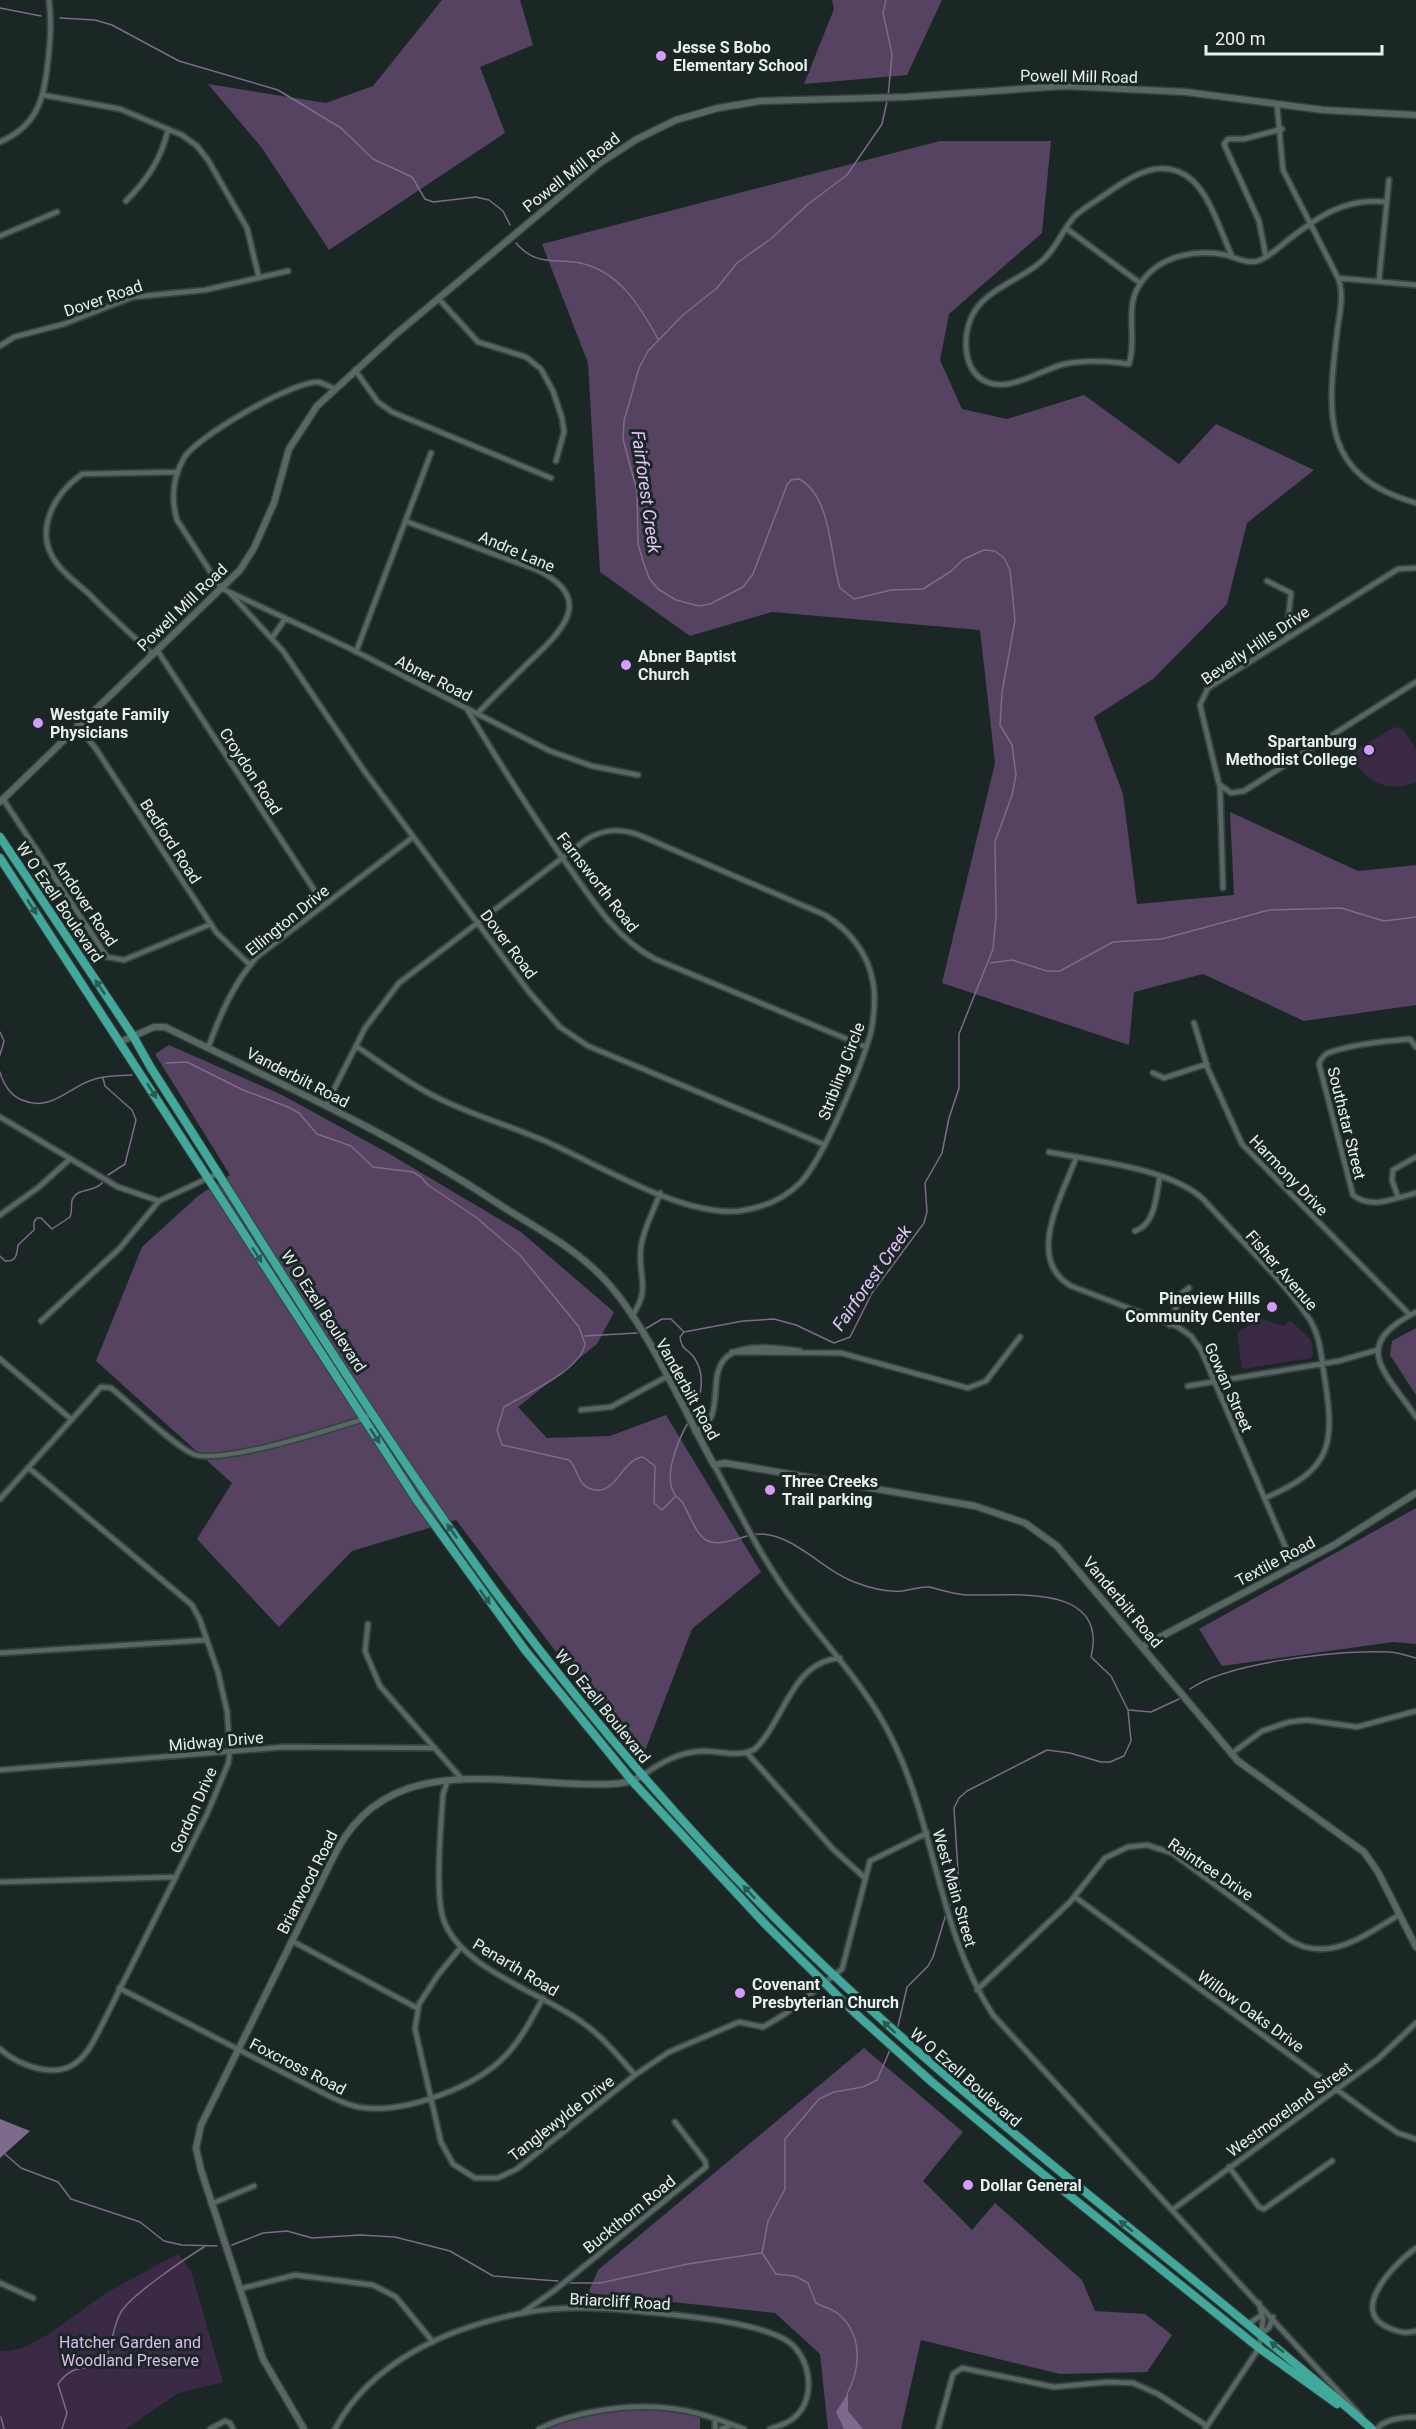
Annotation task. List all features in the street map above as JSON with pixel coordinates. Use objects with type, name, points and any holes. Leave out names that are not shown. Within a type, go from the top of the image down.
[{"type":"main road","name":"W O Ezell Boulevard","points":[[0,837],[133,1036],[430,1499],[497,1593],[571,1689],[643,1775],[704,1844],[832,1975],[996,2121],[1204,2288],[1374,2429]]},
{"type":"main road","name":"W O Ezell Boulevard","points":[[0,858],[420,1505],[496,1611],[633,1782],[746,1905],[823,1982],[989,2130],[1259,2348],[1374,2429]]},
{"type":"main road","points":[[420,1505],[430,1499]]},
{"type":"main road","points":[[563,1697],[571,1689]]},
{"type":"main road","points":[[989,2130],[996,2121]]},
{"type":"main road","points":[[1049,2180],[1056,2170]]},
{"type":"main road","points":[[1138,2251],[1146,2242]]},
{"type":"main road","points":[[1197,2297],[1204,2288]]},
{"type":"street","points":[[0,142],[19,132],[39,110],[52,39],[49,0]]},
{"type":"street","name":"Powell Mill Road","points":[[1,800],[154,652],[226,591],[254,548],[274,503],[294,440],[307,417],[355,370],[438,298],[600,163],[637,139],[663,126],[697,113],[740,104],[906,97],[1064,86],[1185,92],[1277,105],[1416,115]]},
{"type":"street","points":[[43,95],[120,109],[190,140],[208,160],[248,228],[259,278]]},
{"type":"street","points":[[1277,105],[1282,129],[1283,170],[1338,278],[1342,293],[1332,376],[1331,411],[1336,437],[1343,453],[1361,476],[1384,492],[1416,503]]},
{"type":"street","points":[[126,201],[153,168],[168,129]]},
{"type":"street","points":[[1266,257],[1259,221],[1224,144],[1228,139],[1244,139],[1282,129]]},
{"type":"street","points":[[1232,256],[1199,188],[1190,179],[1171,170],[1151,169],[1132,176],[1080,212],[1046,258],[991,294],[975,310],[967,333],[967,350],[971,366],[979,377],[998,385],[1066,364],[1129,364],[1132,346],[1131,303],[1140,283],[1154,268],[1178,256],[1205,252],[1253,262],[1266,257],[1310,223],[1353,202],[1387,202]]},
{"type":"street","points":[[1380,280],[1389,180]]},
{"type":"street","points":[[0,236],[57,212]]},
{"type":"street","points":[[1067,229],[1140,283]]},
{"type":"street","name":"Dover Road","points":[[0,346],[14,337],[64,324],[133,297],[205,290],[288,271]]},
{"type":"street","points":[[1338,278],[1416,285]]},
{"type":"street","points":[[438,298],[478,342],[526,357],[541,369],[553,391],[562,418],[564,432],[556,461]]},
{"type":"street","points":[[355,370],[378,402],[393,412],[550,478]]},
{"type":"street","points":[[178,472],[184,456],[251,408],[295,387],[318,382],[335,389]]},
{"type":"street","points":[[356,652],[431,453]]},
{"type":"street","name":"Dover Road","points":[[178,472],[174,486],[174,507],[177,520],[226,591],[272,638],[413,837],[546,1012],[581,1042],[825,1145]]},
{"type":"street","name":"Croydon Road","points":[[178,472],[82,474],[59,495],[50,509],[46,530],[49,549],[58,566],[95,599],[113,620],[154,652],[324,905]]},
{"type":"street","name":"Andre Lane","points":[[405,521],[537,570],[557,581],[566,592],[569,613],[559,634],[477,714]]},
{"type":"street","name":"Beverly Hills Drive","points":[[1223,888],[1220,786],[1201,712],[1204,693],[1286,638],[1398,570],[1416,568]]},
{"type":"street","points":[[1267,581],[1291,593],[1286,638]]},
{"type":"street","name":"Abner Road","points":[[226,591],[356,652],[550,751],[592,766],[638,775]]},
{"type":"street","points":[[272,638],[285,618]]},
{"type":"street","points":[[1220,786],[1231,793],[1244,791],[1416,682]]},
{"type":"street","name":"Farnsworth Road","points":[[467,709],[563,858],[623,937],[644,953],[866,1047]]},
{"type":"street","name":"Bedford Road","points":[[77,725],[96,748],[211,924],[224,941],[250,965]]},
{"type":"street","name":"Andover Road","points":[[1,800],[107,957],[124,960],[211,924]]},
{"type":"street","name":"Stribling Circle","points":[[326,1105],[356,1046],[375,1012],[399,983],[595,835],[612,830],[630,832],[825,915],[852,937],[864,954],[871,972],[874,1012],[866,1047],[825,1145],[800,1183],[778,1199],[752,1209],[711,1210],[692,1206],[660,1193],[546,1142],[433,1096],[356,1046]]},
{"type":"street","name":"Ellington Drive","points":[[208,1048],[229,999],[250,965],[413,837]]},
{"type":"street","name":"Harmony Drive","points":[[1194,1023],[1207,1064],[1242,1144],[1410,1315]]},
{"type":"street","name":"Vanderbilt Road","points":[[120,1042],[161,1026],[326,1105],[480,1191],[561,1241],[597,1272],[632,1316],[714,1465],[724,1463],[779,1471],[975,1506],[1013,1517],[1036,1529],[1057,1546],[1231,1754],[1256,1777],[1364,1852],[1378,1872],[1416,1947]]},
{"type":"street","name":"Southstar Street","points":[[1416,1047],[1410,1039],[1360,1047],[1328,1053],[1322,1057],[1319,1064],[1352,1192],[1357,1198],[1373,1203],[1416,1193]]},
{"type":"street","points":[[1153,1073],[1164,1078],[1207,1064]]},
{"type":"street","points":[[0,1117],[128,1191],[159,1201]]},
{"type":"street","name":"Fisher Avenue","points":[[1049,1152],[1160,1176],[1186,1185],[1204,1200],[1302,1310],[1317,1336],[1322,1364],[1331,1417],[1326,1446],[1303,1479],[1265,1498]]},
{"type":"street","points":[[1398,1197],[1392,1180],[1393,1170],[1416,1156]]},
{"type":"street","name":"Gowan Street","points":[[1076,1158],[1048,1236],[1048,1252],[1056,1273],[1071,1286],[1170,1325],[1191,1336],[1201,1350],[1294,1567]]},
{"type":"street","points":[[0,1215],[23,1200],[70,1159]]},
{"type":"street","points":[[41,1321],[120,1248],[159,1201],[209,1180],[219,1173]]},
{"type":"street","points":[[1135,1231],[1146,1226],[1151,1218],[1160,1176]]},
{"type":"street","points":[[632,1316],[645,1288],[641,1259],[643,1238],[660,1193]]},
{"type":"street","points":[[1170,1325],[1181,1294],[1189,1288]]},
{"type":"street","points":[[1416,1312],[1384,1333],[1377,1350],[1380,1364],[1416,1416]]},
{"type":"street","points":[[695,1431],[708,1421],[713,1407],[719,1366],[732,1352],[809,1352],[851,1355],[968,1388],[986,1381],[1020,1337]]},
{"type":"street","points":[[1188,1386],[1322,1364],[1377,1350]]},
{"type":"street","points":[[0,1359],[71,1419]]},
{"type":"street","points":[[581,1410],[611,1407],[666,1377]]},
{"type":"street","points":[[0,1499],[98,1388],[108,1386],[186,1449],[207,1456],[278,1445],[363,1419],[373,1413]]},
{"type":"street","name":"West Main Street","points":[[714,1465],[747,1526],[794,1603],[866,1693],[891,1737],[906,1767],[927,1833],[948,1916],[964,1963],[977,1990],[1011,2038],[1273,2317],[1374,2429]]},
{"type":"street","name":"Gordon Drive","points":[[0,2049],[14,2059],[35,2067],[59,2069],[71,2066],[80,2060],[207,1814],[228,1764],[230,1752],[223,1692],[207,1640],[192,1605],[29,1468]]},
{"type":"street","name":"Textile Road","points":[[1143,1646],[1359,1531],[1416,1493]]},
{"type":"street","points":[[368,1624],[365,1651],[375,1677],[394,1704],[461,1778]]},
{"type":"street","points":[[0,1653],[207,1640]]},
{"type":"street","points":[[633,1782],[668,1759],[685,1753],[747,1753],[760,1743],[809,1670],[824,1661],[840,1658]]},
{"type":"street","points":[[1231,1754],[1262,1731],[1289,1722],[1307,1720],[1358,1727],[1416,1711]]},
{"type":"street","name":"Midway Drive","points":[[0,1770],[323,1746],[435,1748]]},
{"type":"street","points":[[747,1753],[833,1849],[865,1878]]},
{"type":"street","name":"Briarwood Road","points":[[305,2428],[267,2366],[239,2289],[197,2155],[198,2131],[292,1941],[352,1825],[375,1805],[401,1790],[431,1781],[461,1778],[570,1783],[633,1782]]},
{"type":"street","name":"Penarth Road","points":[[448,1780],[443,1794],[441,1832],[441,1905],[446,1925],[461,1947],[479,1962],[543,1998],[596,2032],[635,2075]]},
{"type":"street","points":[[832,1975],[842,1969],[867,1866],[874,1858],[927,1833]]},
{"type":"street","name":"Raintree Drive","points":[[977,1990],[1075,1897],[1110,1854],[1128,1847],[1147,1845],[1172,1853],[1288,1939],[1308,1948],[1323,1950],[1338,1947],[1399,1915]]},
{"type":"street","points":[[0,1882],[176,1877]]},
{"type":"street","name":"Willow Oaks Drive","points":[[1075,1897],[1393,2129],[1416,2139]]},
{"type":"street","points":[[292,1941],[417,2008],[438,1975],[461,1947]]},
{"type":"street","name":"Tanglewylde Drive","points":[[417,2008],[416,2041],[441,2142],[449,2160],[468,2175],[491,2179],[517,2169],[635,2075],[669,2052],[743,2022],[759,2027],[766,2026],[794,2007],[832,1975]]},
{"type":"street","name":"Foxcross Road","points":[[119,1988],[350,2106],[368,2109],[396,2108],[429,2098],[467,2082],[498,2063],[516,2043],[543,1998]]},
{"type":"street","name":"Westmoreland Street","points":[[1172,2210],[1390,2050],[1416,2023]]},
{"type":"street","name":"Buckthorn Road","points":[[522,2313],[555,2290],[706,2167],[705,2161],[675,2122]]},
{"type":"street","points":[[1229,2167],[1259,2207],[1264,2210],[1332,2161]]},
{"type":"street","points":[[211,2204],[254,2186]]},
{"type":"street","points":[[1416,2248],[1389,2270],[1373,2298],[1373,2309],[1383,2326],[1401,2333],[1416,2331]]},
{"type":"street","points":[[239,2289],[295,2275],[373,2285],[396,2297],[433,2342]]},
{"type":"street","points":[[0,2283],[33,2298]]},
{"type":"street","name":"West Main Street","points":[[1258,2302],[1262,2315],[1259,2348]]},
{"type":"street","name":"Briarcliff Road","points":[[330,2429],[336,2428],[373,2379],[393,2364],[433,2342],[522,2313],[584,2309],[639,2311],[718,2322],[784,2339],[796,2349],[804,2362],[808,2382],[804,2403],[796,2416],[770,2429]]},
{"type":"street","points":[[1248,2324],[1262,2315]]},
{"type":"street","points":[[1260,2334],[1269,2328],[1273,2317]]},
{"type":"street","points":[[938,2429],[956,2370],[962,2368],[1054,2387],[1108,2382],[1133,2384],[1158,2394],[1206,2428],[1259,2348]]},
{"type":"street","points":[[539,2429],[579,2416],[632,2408],[668,2408],[715,2419],[744,2429]]},
{"type":"street","points":[[1374,2429],[1380,2424],[1416,2416]]},
{"type":"street","points":[[714,2429],[715,2419]]},
{"type":"street","points":[[210,2429],[220,2422],[228,2422],[233,2429]]},
{"type":"street","points":[[721,2429],[732,2425]]},
{"type":"green space","points":[[1395,727],[1403,729],[1416,749],[1416,782],[1385,786],[1369,778],[1349,754]]},
{"type":"green space","points":[[1260,1318],[1283,1326],[1290,1320],[1311,1340],[1313,1354],[1311,1358],[1242,1369],[1237,1333]]},
{"type":"green space","name":"Hatcher Garden and Woodland Preserve","points":[[178,2254],[191,2271],[223,2382],[178,2393],[126,2429],[0,2429],[0,2350],[11,2351],[40,2339],[108,2292]]},
{"type":"shaded area","points":[[442,0],[520,0],[533,45],[480,67],[505,133],[329,250],[262,148],[208,84],[326,103],[373,86]]},
{"type":"shaded area","points":[[832,0],[942,0],[907,75],[804,84],[834,9]]},
{"type":"shaded area","points":[[940,141],[1051,141],[1042,233],[949,314],[940,360],[962,409],[1007,419],[1084,395],[1179,464],[1216,424],[1314,470],[1247,523],[1227,604],[1153,679],[1094,717],[1123,794],[1137,904],[1234,895],[1230,812],[1358,871],[1416,865],[1416,1005],[1304,1021],[1203,974],[1134,992],[1129,1045],[942,983],[995,763],[980,630],[772,612],[690,636],[600,572],[588,363],[542,244]]},
{"type":"shaded area","points":[[169,1045],[282,1095],[388,1153],[521,1232],[614,1312],[597,1344],[518,1407],[547,1438],[610,1436],[666,1415],[761,1572],[692,1629],[643,1756],[569,1669],[456,1520],[352,1551],[279,1627],[197,1539],[232,1483],[96,1361],[142,1247],[198,1196],[230,1175],[155,1054]]},
{"type":"shaded area","points":[[1416,1328],[1416,1395],[1390,1355],[1392,1341]]},
{"type":"shaded area","points":[[1416,1508],[1416,1644],[1393,1642],[1222,1666],[1199,1629]]},
{"type":"shaded area","points":[[864,2048],[963,2132],[923,2181],[972,2230],[995,2203],[1082,2280],[1095,2311],[1145,2314],[1172,2335],[1147,2372],[1060,2374],[921,2340],[901,2429],[828,2429],[820,2354],[775,2313],[588,2293],[598,2270]]},
{"type":"shaded area","points":[[0,2119],[30,2131],[0,2158]]},
{"type":"shaded area","points":[[848,2393],[848,2411],[863,2429],[844,2429],[836,2412]]},
{"type":"shaded area","points":[[650,2407],[700,2415],[700,2429],[540,2429],[597,2412]]},
{"type":"waterway","name":"Fairforest Creek","points":[[886,0],[883,13],[892,54],[888,97]]},
{"type":"waterway","points":[[0,8],[41,16]]},
{"type":"waterway","points":[[60,18],[95,20],[112,25],[179,61],[278,90],[341,128],[373,159],[412,177],[425,199],[433,202],[476,197],[489,200],[503,211],[510,225]]},
{"type":"waterway","name":"Fairforest Creek","points":[[692,1417],[700,1395],[701,1378],[697,1363],[682,1344],[680,1337],[684,1332],[743,1321],[774,1319],[796,1325],[834,1343],[850,1337],[872,1293],[924,1223],[927,1212],[925,1183],[942,1153],[949,1118],[959,1088],[959,1034],[993,949],[996,916],[995,842],[1012,795],[1016,775],[1012,745],[1000,725],[1002,693],[1015,620],[1010,570],[1004,558],[995,551],[984,550],[964,559],[950,572],[923,589],[891,590],[854,599],[840,588],[828,528],[818,499],[810,487],[799,479],[791,480],[787,485],[753,574],[743,587],[710,604],[699,606],[676,600],[658,589],[649,578],[643,561],[638,544],[637,491],[623,439],[624,421],[639,368],[648,351],[683,315],[717,288],[737,263],[772,238],[807,205],[847,175],[882,124],[887,101]]},
{"type":"waterway","points":[[516,243],[531,256],[539,259],[580,263],[606,274],[617,282],[636,303],[658,339]]},
{"type":"waterway","points":[[990,963],[1012,960],[1047,971],[1060,971],[1113,942],[1162,939],[1269,910],[1341,908],[1384,921],[1416,917]]},
{"type":"waterway","points":[[0,1032],[4,1041],[0,1055]]},
{"type":"waterway","points":[[166,1063],[187,1062],[243,1090],[288,1107],[299,1113],[317,1134],[351,1146],[373,1167],[413,1172],[428,1185],[477,1218],[520,1255],[579,1327],[585,1344],[574,1363],[563,1372],[504,1407],[497,1430],[502,1445],[569,1460],[586,1487],[600,1490],[613,1483],[635,1459],[643,1457],[655,1466],[654,1503],[662,1510],[675,1497]]},
{"type":"waterway","points":[[0,1072],[11,1093],[32,1103],[51,1101],[95,1079],[132,1075]]},
{"type":"waterway","points":[[103,1078],[105,1086],[132,1110],[136,1120],[125,1164],[108,1175]]},
{"type":"waterway","points":[[0,1256],[5,1261],[12,1260],[16,1256],[18,1245],[34,1230],[34,1222],[37,1218],[41,1218],[52,1229],[70,1217],[72,1200],[75,1195],[102,1183]]},
{"type":"waterway","points":[[645,1329],[662,1319],[671,1319],[684,1332]]},
{"type":"waterway","points":[[585,1336],[637,1333]]},
{"type":"waterway","name":"Fairforest Creek","points":[[689,1421],[673,1458],[671,1469],[670,1479],[676,1496],[683,1503],[696,1529],[707,1541],[723,1542],[750,1535]]},
{"type":"waterway","name":"Fairforest Creek","points":[[756,1534],[783,1539],[844,1577],[873,1588],[905,1591],[929,1587],[964,1595],[1032,1596],[1054,1599],[1072,1605],[1086,1616],[1093,1633],[1091,1657],[1111,1676],[1128,1710],[1131,1741],[1124,1756],[1110,1762],[1101,1762],[1070,1753],[1047,1750],[967,1791],[959,1798],[954,1808],[959,1887],[949,1907]]},
{"type":"waterway","points":[[1190,1689],[1230,1672],[1257,1665],[1315,1656],[1392,1652],[1416,1658]]},
{"type":"waterway","points":[[1129,1710],[1151,1712],[1179,1699]]},
{"type":"waterway","name":"Fairforest Creek","points":[[898,2026],[907,1987],[928,1966],[933,1957],[947,1911]]},
{"type":"waterway","name":"Fairforest Creek","points":[[847,2394],[857,2362],[852,2330],[837,2313],[816,2303],[808,2283],[795,2276],[776,2274],[762,2253],[768,2221],[785,2189],[785,2139],[819,2099],[834,2092],[863,2087],[877,2080],[890,2050]]},
{"type":"waterway","points":[[5,2154],[21,2168],[58,2182],[71,2199],[140,2222],[164,2241],[182,2245],[217,2246]]},
{"type":"waterway","points":[[232,2245],[263,2233],[287,2231],[312,2238],[360,2235],[395,2237],[450,2251],[493,2276],[558,2281]]},
{"type":"waterway","points":[[62,2429],[67,2413],[58,2384],[71,2372],[99,2364],[105,2359],[118,2317],[127,2305],[160,2277],[204,2247]]},
{"type":"waterway","points":[[570,2283],[600,2283],[688,2264],[761,2253]]},
{"type":"waterway","points":[[1,2417],[4,2429]]},
{"type":"place","name":"Jesse S Bobo Elementary School","points":[[661,56]]},
{"type":"place","name":"Abner Baptist Church","points":[[626,665]]},
{"type":"place","name":"Westgate Family Physicians","points":[[38,723]]},
{"type":"place","name":"Spartanburg Methodist College","points":[[1369,750]]},
{"type":"place","name":"Pineview Hills Community Center","points":[[1272,1307]]},
{"type":"place","name":"Three Creeks Trail parking","points":[[770,1490]]},
{"type":"place","name":"Covenant Presbyterian Church","points":[[740,1993]]},
{"type":"place","name":"Dollar General","points":[[968,2185]]}]
